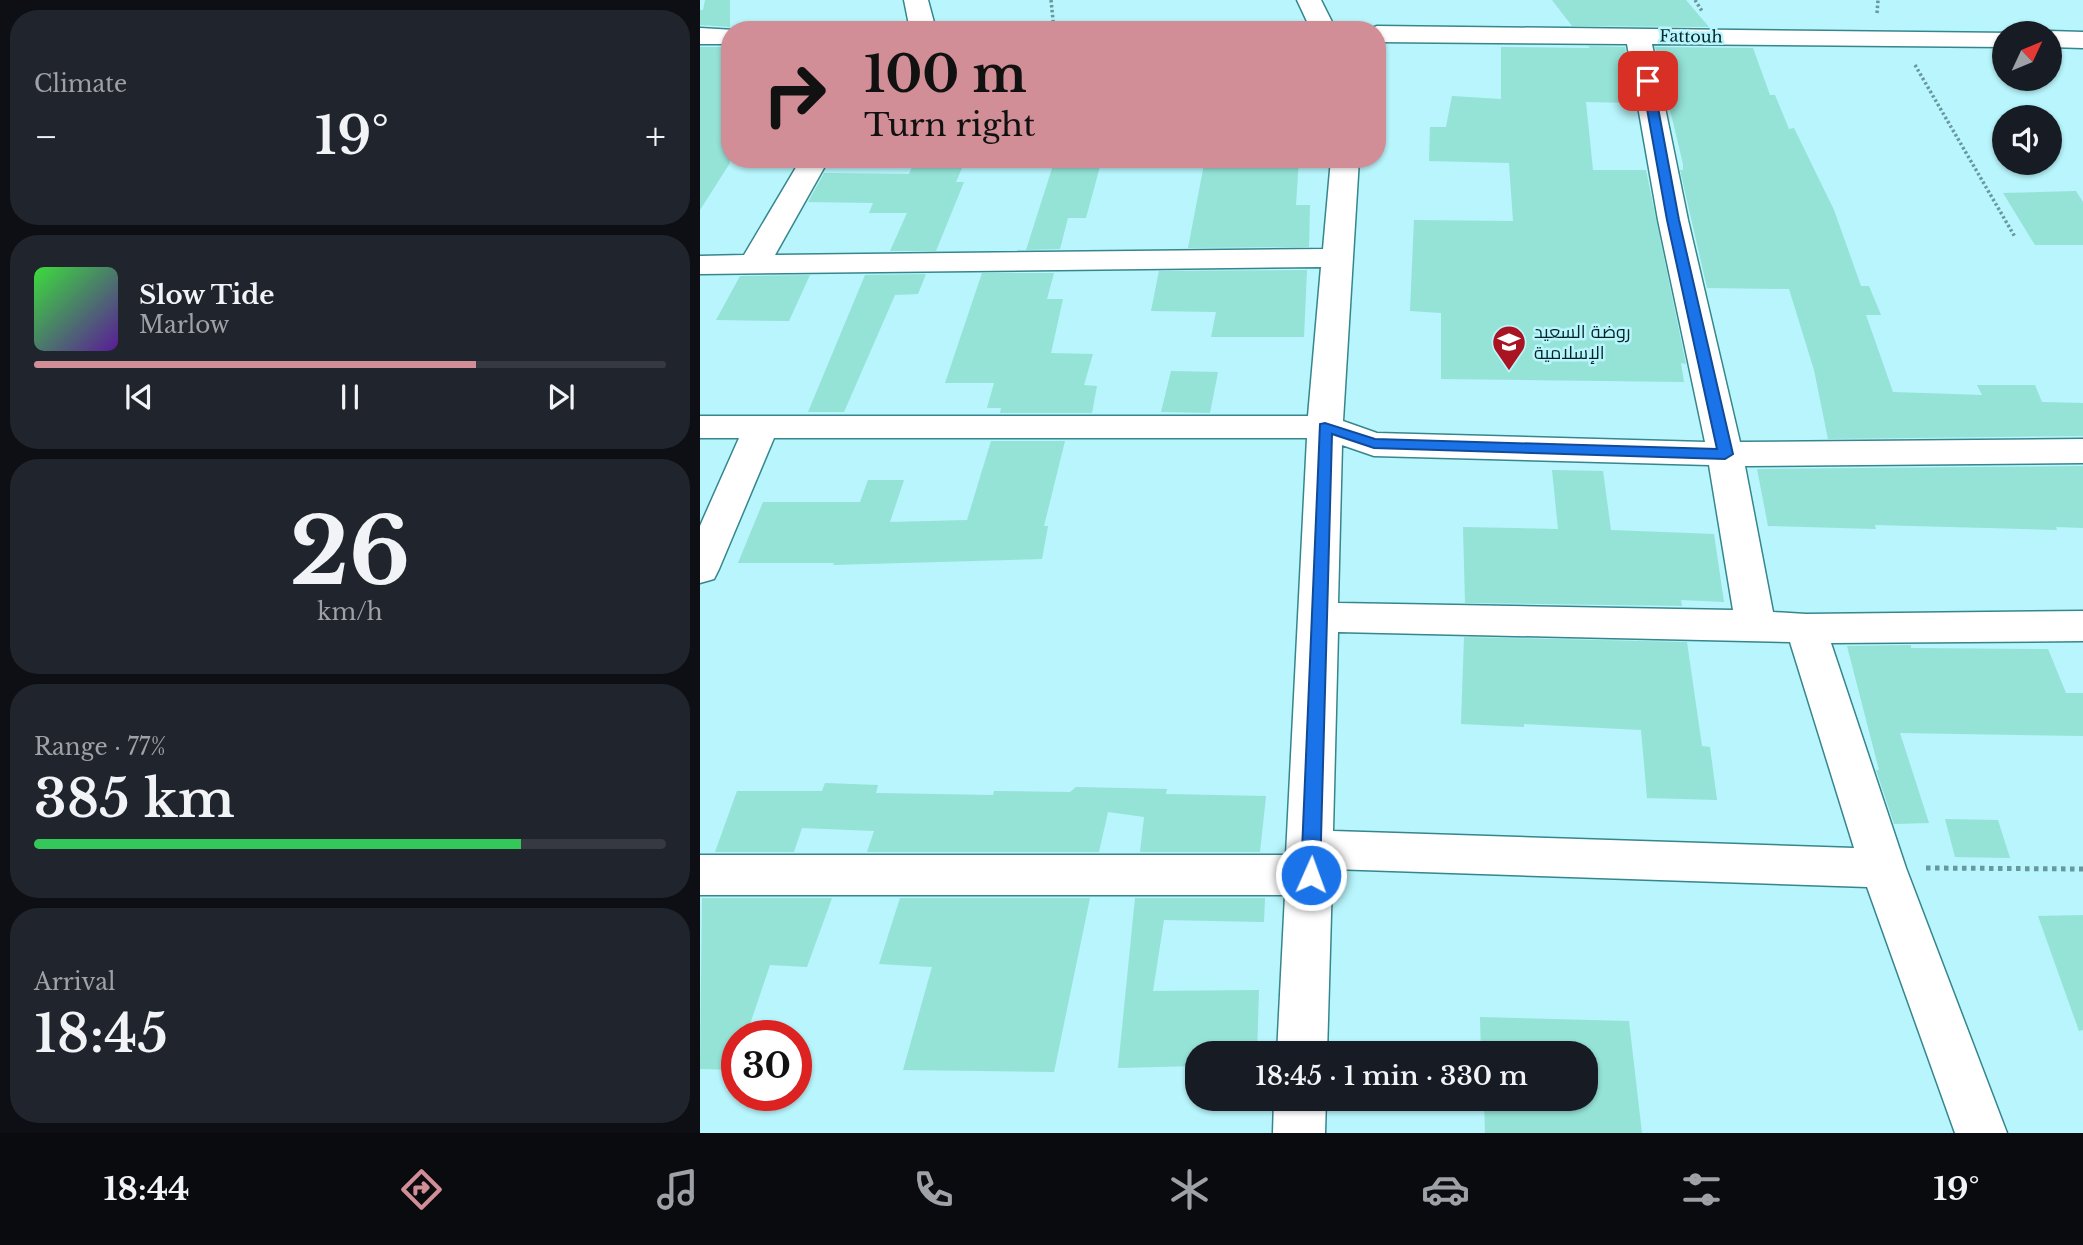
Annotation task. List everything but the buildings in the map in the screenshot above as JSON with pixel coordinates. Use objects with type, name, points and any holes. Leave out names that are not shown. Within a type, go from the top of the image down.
[{"type":"street","points":[[916,0],[921,21]]},
{"type":"street","points":[[1309,0],[1320,21]]},
{"type":"street","name":"Fattouh","points":[[1386,34],[1992,39]]},
{"type":"street","points":[[1638,34],[1673,220],[1725,454],[1756,625]]},
{"type":"street","points":[[700,36],[721,36]]},
{"type":"street","points":[[2062,39],[2083,40]]},
{"type":"street","points":[[754,264],[811,168]]},
{"type":"street","points":[[1303,1041],[1325,427],[1344,168]]},
{"type":"street","points":[[700,265],[1336,258]]},
{"type":"street","points":[[700,427],[1325,427],[1374,443],[1725,454],[2083,451]]},
{"type":"street","points":[[700,569],[761,428]]},
{"type":"street","points":[[1318,617],[1756,625],[1806,629],[2083,626]]},
{"type":"street","points":[[1806,629],[1883,868],[1981,1133]]},
{"type":"street","points":[[700,875],[1311,862],[1883,868]]},
{"type":"street","points":[[1298,1133],[1299,1111]]},
{"type":"path","points":[[1051,0],[1053,21]]},
{"type":"path","points":[[1899,38],[2015,237]]},
{"type":"path","points":[[1883,868],[2083,869]]},
{"type":"place","name":"روضة السعيد الإسلامية","points":[[1509,372]]},
{"type":"route","points":[[1311,875],[1325,427],[1374,443],[1725,454],[1673,220],[1648,81]]}]
